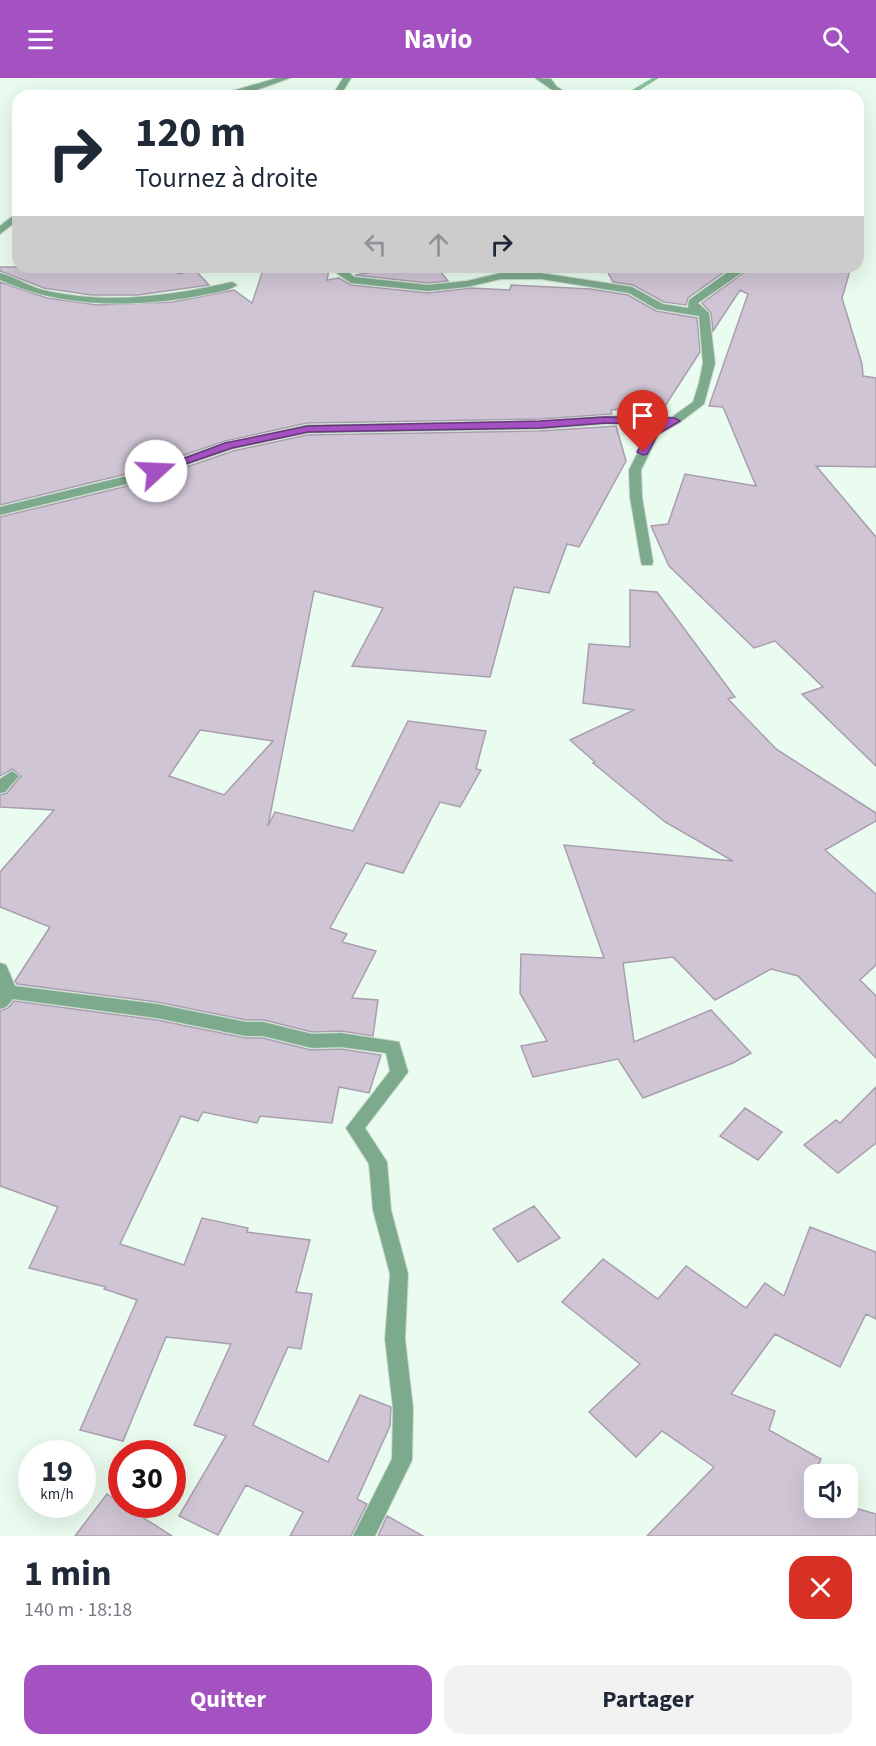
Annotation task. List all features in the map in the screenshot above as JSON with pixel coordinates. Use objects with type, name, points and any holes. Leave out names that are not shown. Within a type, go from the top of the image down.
[{"type":"street","points":[[245,90],[286,78]]},
{"type":"street","points":[[539,78],[548,81],[556,90]]},
{"type":"street","points":[[0,231],[12,220]]},
{"type":"street","points":[[344,273],[351,280],[429,288],[467,284],[501,276],[541,276],[632,290],[660,307],[704,313]]},
{"type":"street","points":[[704,313],[692,306],[693,302],[733,273]]},
{"type":"street","points":[[0,276],[42,293],[89,302],[162,299],[232,285]]},
{"type":"street","points":[[647,562],[636,497],[635,470],[654,432],[675,421],[698,404],[709,363],[704,313]]},
{"type":"street","points":[[0,511],[139,477],[229,446],[308,429],[540,425],[605,420],[675,421]]},
{"type":"street","points":[[0,788],[12,776]]},
{"type":"street","points":[[0,969],[4,997],[157,1011],[246,1029],[263,1029],[312,1041],[340,1041],[393,1047],[399,1072],[355,1128],[378,1162],[382,1210],[399,1274],[395,1339],[403,1408],[402,1460],[364,1536]]},
{"type":"building","points":[[0,267],[12,267],[12,273],[198,273],[209,285],[138,295],[91,295],[44,288],[0,271]]},
{"type":"building","points":[[262,273],[328,273],[327,280],[339,278],[351,285],[428,293],[471,288],[510,290],[511,285],[591,289],[628,295],[656,311],[697,318],[700,352],[665,406],[611,410],[612,414],[540,419],[307,423],[225,441],[134,472],[0,505],[0,282],[47,298],[97,305],[173,302],[234,290],[252,303]]},
{"type":"building","points":[[441,273],[448,281],[428,283],[355,275]]},
{"type":"building","points":[[608,273],[723,273],[688,298],[686,305],[664,302],[633,285],[613,282]]},
{"type":"building","points":[[744,273],[849,273],[842,298],[862,364],[863,376],[876,378],[876,467],[816,466],[876,537],[876,766],[802,694],[823,687],[775,641],[754,648],[669,566],[651,526],[668,524],[685,474],[756,486],[723,407],[709,406],[748,294],[740,290],[713,331],[711,313],[702,303]]},
{"type":"building","points":[[616,426],[626,461],[579,547],[567,544],[549,593],[514,587],[490,677],[352,666],[383,608],[314,591],[268,826],[275,812],[353,831],[408,721],[486,731],[476,769],[481,770],[460,807],[440,802],[403,873],[366,863],[330,928],[347,934],[342,942],[376,951],[352,998],[378,1000],[373,1036],[341,1031],[312,1032],[264,1020],[246,1020],[157,1002],[17,984],[15,981],[50,927],[0,907],[0,872],[54,810],[0,807],[0,795],[7,793],[21,776],[12,769],[0,776],[0,517],[144,482],[233,451],[307,435],[540,431]],"holes":[[[200,730],[273,741],[224,795],[169,776]]]},
{"type":"building","points":[[630,590],[657,592],[735,697],[728,699],[776,749],[876,813],[876,821],[825,850],[876,894],[876,965],[860,980],[876,996],[876,1058],[798,976],[771,969],[715,1000],[673,957],[623,963],[634,1042],[711,1010],[751,1053],[733,1063],[643,1098],[618,1059],[533,1077],[521,1046],[547,1041],[520,993],[521,954],[604,958],[564,845],[733,861],[665,822],[593,763],[595,762],[570,740],[634,710],[583,703],[589,644],[630,647]]},
{"type":"building","points":[[14,1001],[157,1020],[246,1038],[263,1038],[311,1050],[341,1049],[381,1055],[369,1093],[339,1087],[332,1123],[260,1116],[257,1123],[203,1112],[198,1121],[181,1116],[120,1244],[184,1265],[202,1218],[248,1228],[247,1232],[310,1240],[296,1292],[312,1294],[301,1349],[288,1347],[253,1425],[328,1462],[360,1395],[391,1407],[390,1426],[357,1499],[367,1504],[351,1536],[290,1536],[303,1512],[246,1485],[218,1535],[183,1518],[186,1518],[186,1504],[226,1436],[194,1425],[231,1344],[166,1337],[123,1440],[80,1430],[137,1300],[104,1289],[106,1287],[29,1268],[58,1207],[0,1186],[0,1011],[8,1008]]},
{"type":"building","points":[[876,1087],[876,1143],[838,1173],[804,1145],[836,1120],[840,1123]]},
{"type":"building","points":[[745,1108],[782,1132],[758,1160],[720,1136]]},
{"type":"building","points":[[534,1206],[560,1238],[518,1262],[493,1229]]},
{"type":"building","points":[[810,1227],[876,1252],[876,1319],[866,1314],[840,1367],[775,1334],[731,1394],[775,1411],[769,1430],[821,1459],[819,1464],[804,1464],[804,1518],[858,1518],[858,1509],[876,1514],[876,1536],[647,1536],[714,1467],[662,1431],[636,1457],[589,1412],[640,1364],[562,1302],[603,1259],[658,1299],[686,1266],[746,1308],[765,1283],[784,1296]]},
{"type":"building","points":[[107,1494],[108,1518],[144,1518],[172,1536],[75,1536],[89,1518],[96,1518],[96,1508]]},
{"type":"building","points":[[387,1516],[423,1536],[378,1536]]},
{"type":"waterway","points":[[635,90],[656,78]]},
{"type":"route","points":[[156,471],[229,446],[308,429],[540,425],[605,420],[675,421],[654,432],[643,452]]}]
